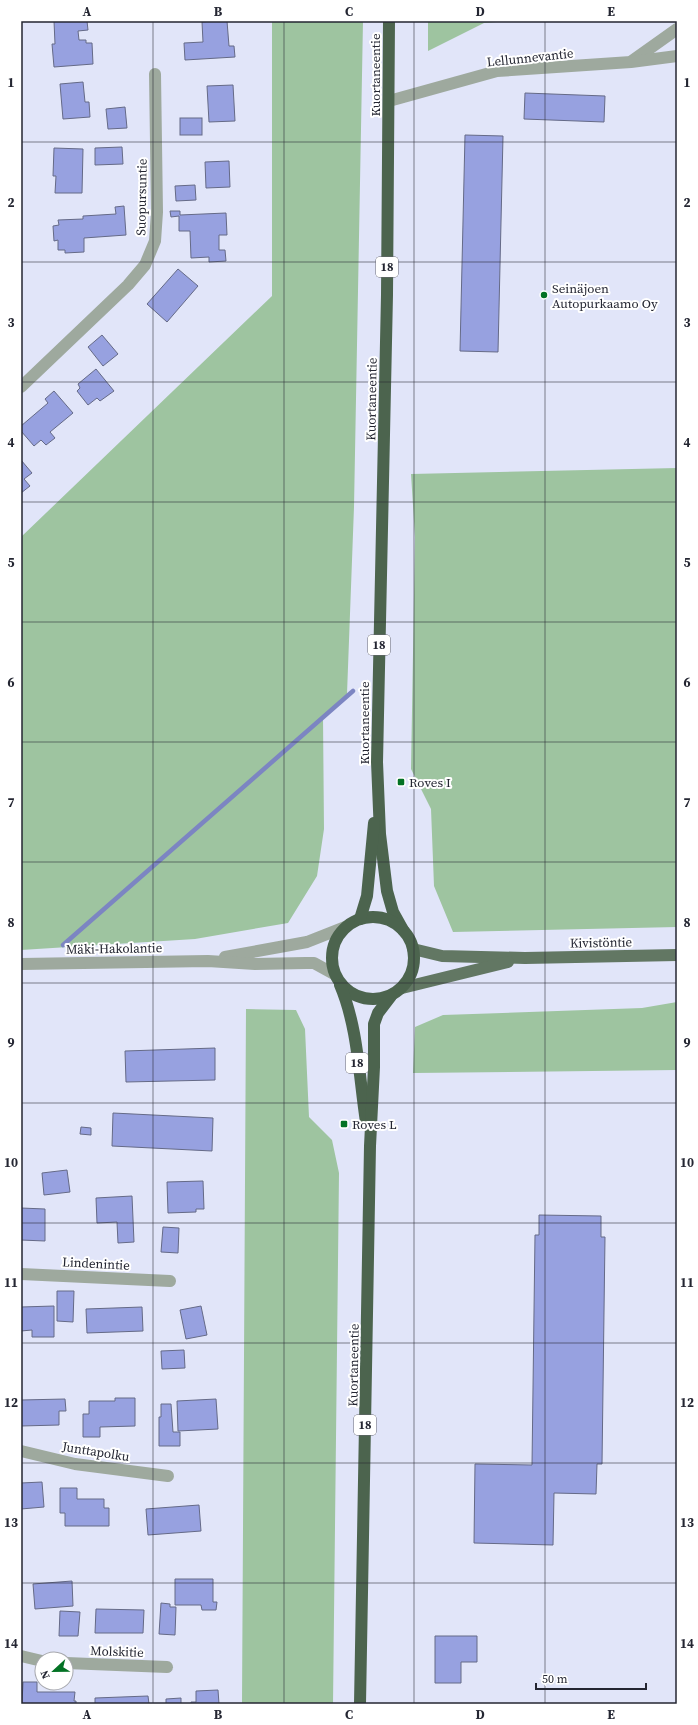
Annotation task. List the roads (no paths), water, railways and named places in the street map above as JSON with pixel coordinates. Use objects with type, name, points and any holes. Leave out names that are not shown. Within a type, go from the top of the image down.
[{"type":"highway","name":"Kuortaneentie","points":[[389,21],[387,302],[377,729],[380,834],[387,891],[393,912],[403,930]]},
{"type":"highway","name":"Kuortaneentie","points":[[360,919],[367,896],[378,778]]},
{"type":"highway","points":[[360,919],[371,917],[383,918],[394,923],[403,930]]},
{"type":"highway","name":"18","points":[[337,978],[332,964],[333,949],[339,935],[345,928],[360,919]]},
{"type":"highway","name":"18","points":[[391,996],[402,988],[409,980],[413,970],[413,949],[403,930]]},
{"type":"highway","name":"Kuortaneentie","points":[[337,978],[348,1004],[352,1024],[370,1146]]},
{"type":"highway","points":[[337,978],[347,991],[357,997],[368,1000],[391,996]]},
{"type":"highway","name":"Kuortaneentie","points":[[360,1704],[370,1146],[374,1067],[374,1024],[378,1012],[391,996]]},
{"type":"main road","name":"Kivistöntie","points":[[413,949],[442,956],[525,958],[677,955]]},
{"type":"main road","name":"Kivistöntie","points":[[402,988],[525,958]]},
{"type":"street","points":[[631,62],[677,28]]},
{"type":"street","name":"Lellunnevantie","points":[[388,101],[497,71],[631,62],[677,56]]},
{"type":"street","name":"Suopursuntie","points":[[21,387],[128,285],[145,265],[155,241],[157,212],[155,74]]},
{"type":"street","name":"Mäki-Hakolantie","points":[[208,961],[307,942],[345,928]]},
{"type":"street","name":"Mäki-Hakolantie","points":[[21,964],[208,961],[255,964],[314,963],[337,978]]},
{"type":"street","name":"Lindenintie","points":[[21,1274],[170,1281]]},
{"type":"street","name":"Junttapolku","points":[[21,1451],[75,1464],[168,1476]]},
{"type":"street","points":[[21,1656],[34,1659]]},
{"type":"street","name":"Molskitie","points":[[74,1663],[166,1667]]},
{"type":"waterway","points":[[63,945],[353,691]]},
{"type":"place","name":"Seinäjoen Autopurkaamo Oy","points":[[544,295]]},
{"type":"place","name":"Roves I","points":[[401,782]]},
{"type":"place","name":"Roves L","points":[[344,1124]]}]
